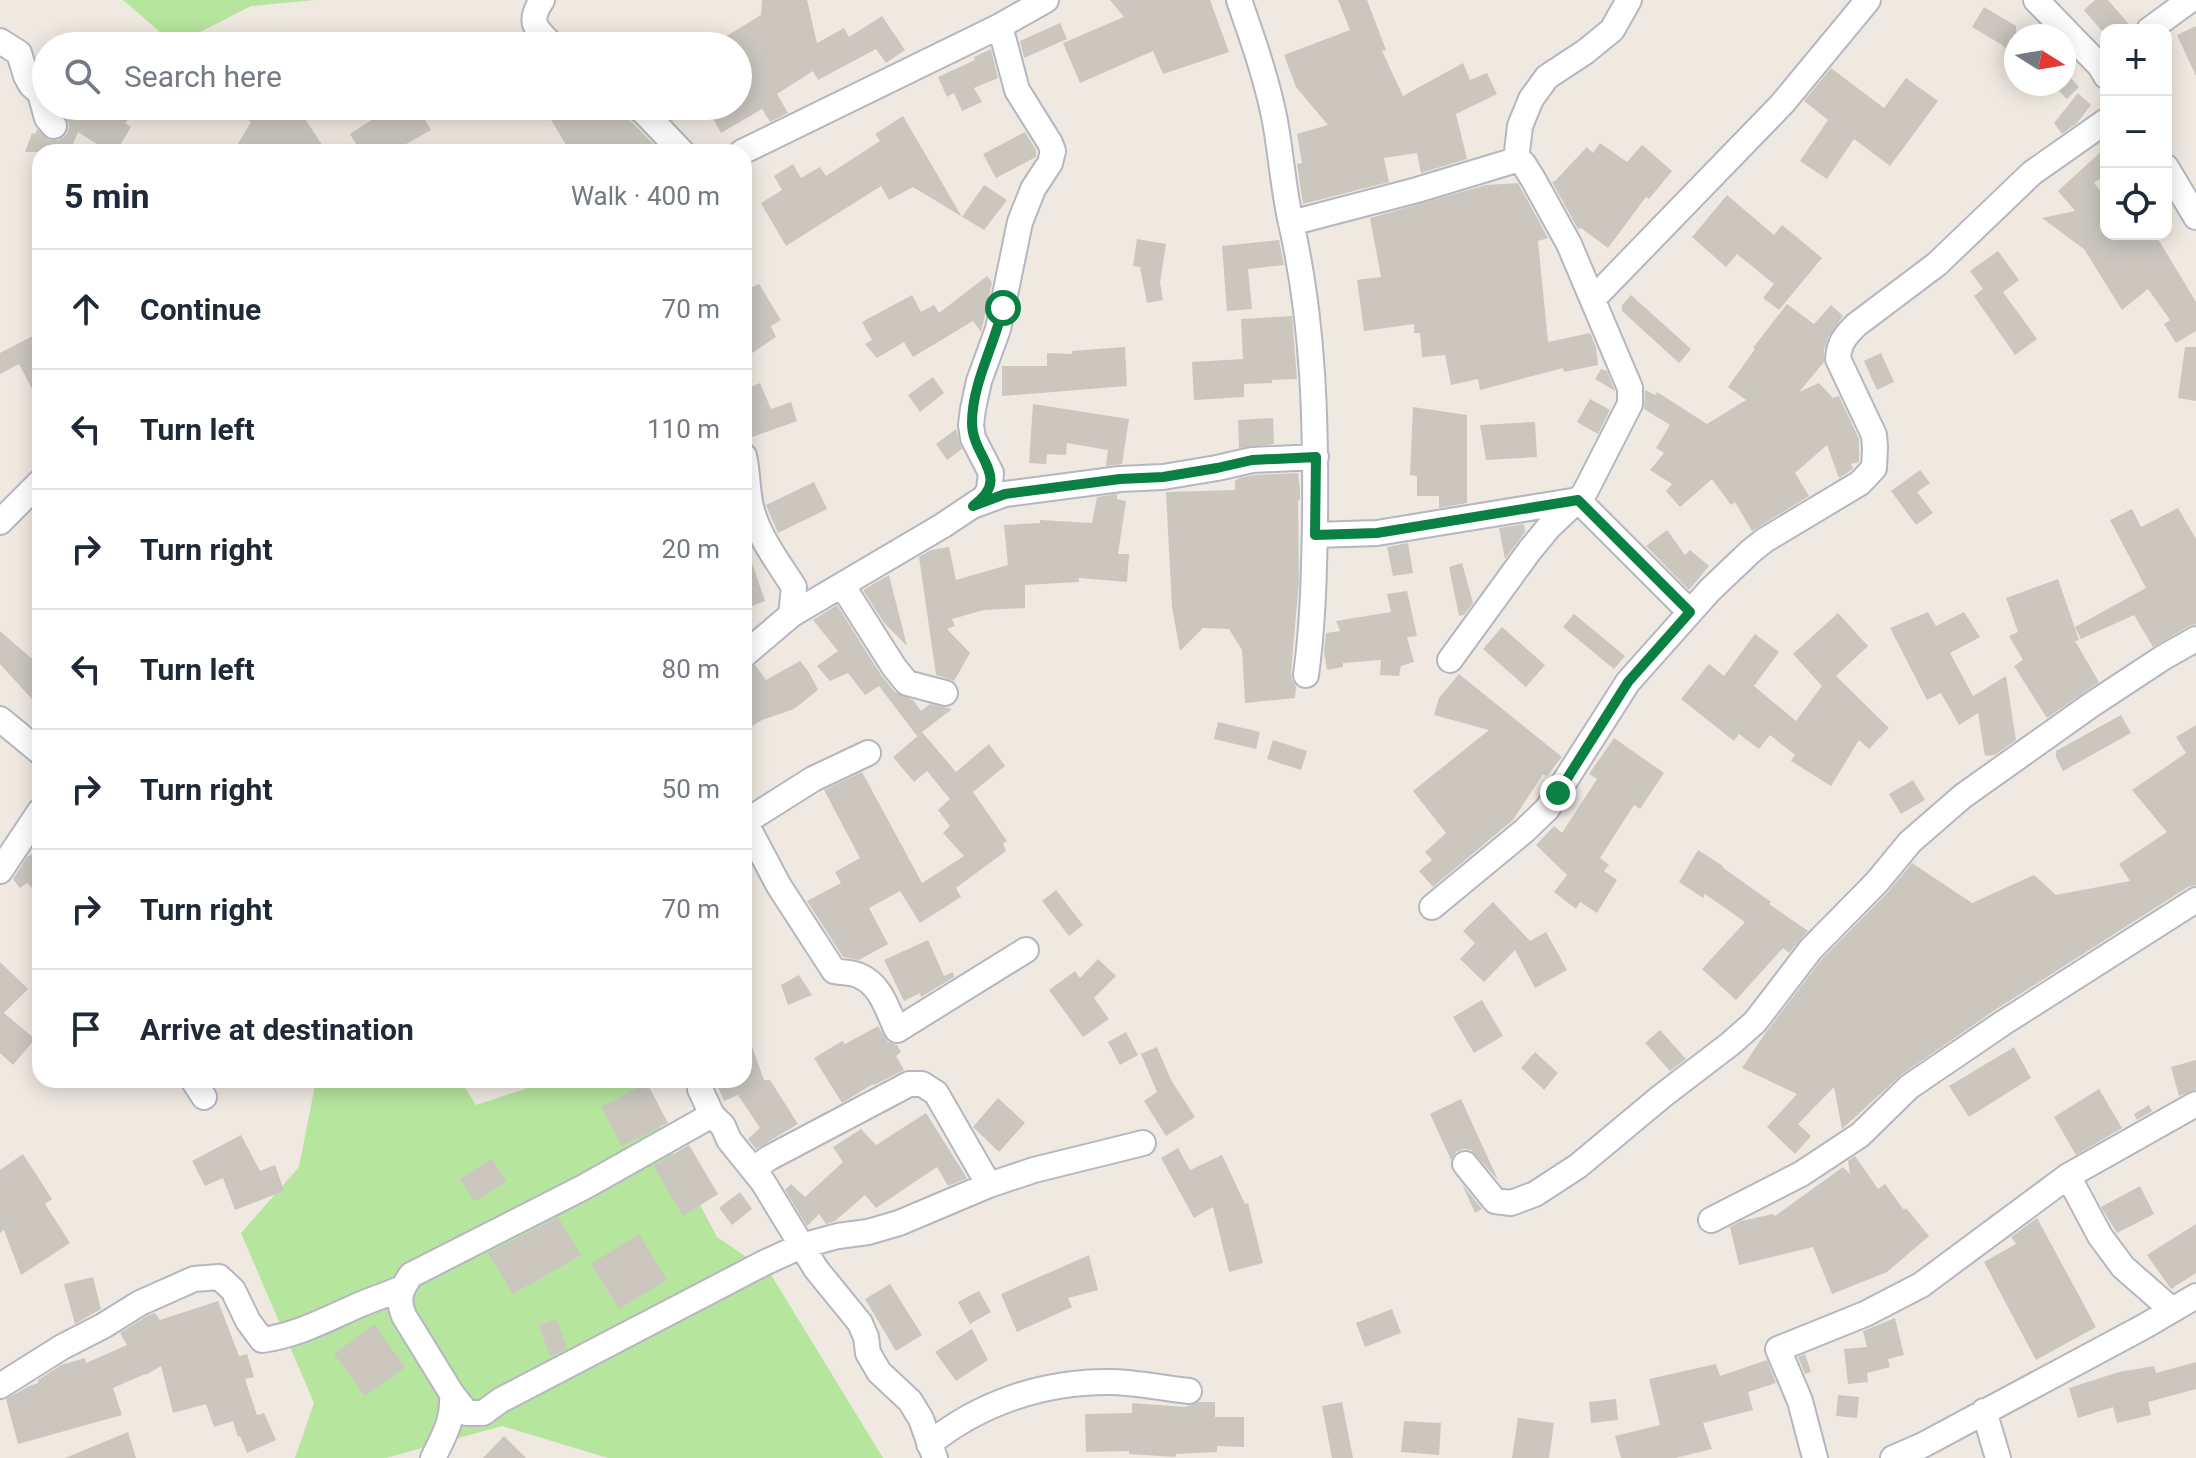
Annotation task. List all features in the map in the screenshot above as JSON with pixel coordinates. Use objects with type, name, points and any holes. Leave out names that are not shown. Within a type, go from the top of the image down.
[{"type":"street","points":[[540,32],[534,19],[542,0]]},
{"type":"street","points":[[752,147],[1000,26],[1046,0]]},
{"type":"street","points":[[1239,0],[1273,114],[1311,343],[1316,457],[1315,595],[1306,675]]},
{"type":"street","points":[[1516,160],[1520,126],[1531,99],[1547,77],[1612,30],[1629,0]]},
{"type":"street","points":[[1593,299],[1782,104],[1868,0]]},
{"type":"street","points":[[2036,0],[2100,64]]},
{"type":"street","points":[[2157,24],[2190,0]]},
{"type":"street","points":[[752,648],[791,615],[913,544],[973,506],[989,490],[991,473],[978,451],[971,425],[975,396],[998,329],[1020,222],[1053,151],[1017,90],[1000,26]]},
{"type":"street","points":[[0,41],[19,53],[32,86]]},
{"type":"street","points":[[49,120],[54,126]]},
{"type":"street","points":[[652,120],[674,144]]},
{"type":"street","points":[[1432,907],[1547,809],[1628,682],[1690,612],[1751,551],[1860,483],[1874,468],[1874,435],[1838,359],[1839,346],[1847,334],[1937,264],[2032,173],[2100,125]]},
{"type":"street","points":[[1291,223],[1516,160],[1523,163],[1563,232],[1630,388],[1630,404],[1600,465],[1578,500],[1530,550],[1450,660]]},
{"type":"street","points":[[2167,168],[2196,217]]},
{"type":"street","points":[[973,506],[1005,494],[1120,479],[1163,477],[1252,460],[1316,457]]},
{"type":"street","points":[[0,522],[32,490]]},
{"type":"street","points":[[1578,500],[1690,612]]},
{"type":"street","points":[[1315,535],[1377,533],[1578,500]]},
{"type":"street","points":[[752,511],[767,545],[794,587],[791,615]]},
{"type":"street","points":[[842,585],[907,683],[945,693]]},
{"type":"street","points":[[1465,1164],[1495,1201],[1511,1203],[1535,1194],[1578,1166],[1755,1022],[1811,949],[1877,882],[1910,842],[1963,796],[2091,705],[2196,639]]},
{"type":"street","points":[[0,719],[32,745]]},
{"type":"street","points":[[752,816],[813,779],[868,753]]},
{"type":"street","points":[[0,871],[32,823]]},
{"type":"street","points":[[752,836],[779,886],[834,971],[858,975],[873,984],[882,996],[897,1030],[1026,950]]},
{"type":"street","points":[[1711,1220],[1801,1174],[1860,1135],[1909,1087],[2196,900]]},
{"type":"street","points":[[754,1169],[769,1158],[909,1084],[922,1084],[936,1093],[989,1185]]},
{"type":"street","points":[[700,1088],[712,1115],[754,1169],[816,1269],[860,1323],[868,1353],[879,1372],[910,1401],[921,1419],[932,1451]]},
{"type":"street","points":[[1815,1458],[1800,1401],[1778,1349],[1865,1314],[1921,1285],[2068,1176],[2196,1104]]},
{"type":"street","points":[[712,1115],[584,1187],[411,1275],[402,1288],[399,1304],[452,1394],[467,1413],[483,1413],[501,1400],[801,1246],[899,1223],[989,1185],[1034,1170],[1143,1143]]},
{"type":"street","points":[[2068,1176],[2100,1236],[2123,1267],[2172,1310]]},
{"type":"street","points":[[0,1386],[140,1303],[194,1279],[219,1277],[233,1290],[248,1321],[262,1340],[308,1329],[402,1288]]},
{"type":"street","points":[[1893,1458],[1923,1445],[2196,1296]]},
{"type":"street","points":[[932,1451],[949,1428],[1029,1391],[1109,1382],[1189,1391]]},
{"type":"street","points":[[433,1458],[450,1424],[452,1394]]},
{"type":"street","points":[[1984,1411],[1998,1458]]},
{"type":"green space","points":[[123,0],[314,0],[251,6],[200,32],[160,32]]},
{"type":"green space","points":[[314,1088],[465,1088],[476,1105],[528,1088],[639,1088],[717,1237],[770,1273],[883,1458],[608,1458],[502,1426],[386,1458],[295,1458],[314,1403],[241,1233],[299,1167]]},
{"type":"building","points":[[762,0],[807,0],[817,43],[844,28],[849,37],[882,16],[905,50],[886,63],[876,49],[818,80],[813,71],[777,94],[788,113],[770,122],[762,109],[752,115],[752,32],[733,32],[761,15]]},
{"type":"building","points":[[1110,0],[1210,0],[1229,52],[1163,74],[1153,51],[1080,83],[1063,43],[1124,17]]},
{"type":"building","points":[[1338,0],[1367,0],[1386,50],[1382,51],[1403,96],[1463,63],[1470,80],[1487,73],[1497,94],[1456,114],[1467,159],[1421,173],[1417,153],[1384,158],[1389,182],[1303,204],[1297,164],[1302,163],[1297,134],[1328,125],[1296,87],[1284,55],[1350,30]]},
{"type":"building","points":[[2095,0],[2108,0],[2129,24],[2100,24],[2100,29],[2084,10]]},
{"type":"building","points":[[1984,7],[2013,24],[2004,24],[2004,47],[1972,27]]},
{"type":"building","points":[[1060,23],[1067,39],[1024,58],[1020,41]]},
{"type":"building","points":[[2196,26],[2196,76],[2177,35]]},
{"type":"building","points":[[991,49],[998,78],[974,88],[982,102],[962,111],[954,93],[947,97],[938,77]]},
{"type":"building","points":[[1831,68],[1884,108],[1906,78],[1938,101],[1890,166],[1854,139],[1827,179],[1800,161],[1828,120],[1804,101]]},
{"type":"building","points":[[2078,93],[2091,105],[2077,123],[2062,134],[2054,123]]},
{"type":"building","points":[[903,116],[962,216],[913,187],[889,200],[881,186],[786,246],[761,203],[782,190],[774,176],[793,164],[801,178],[820,167],[826,176],[880,141],[875,134]]},
{"type":"building","points":[[67,120],[127,120],[125,123],[131,127],[121,144],[97,144],[78,132],[73,144],[32,144],[32,152],[25,152],[32,133],[35,134],[37,129],[50,140],[58,140],[68,132]]},
{"type":"building","points":[[248,120],[306,120],[322,144],[238,144],[251,122]]},
{"type":"building","points":[[372,120],[425,120],[431,130],[406,144],[356,144],[350,134]]},
{"type":"building","points":[[551,120],[629,120],[653,144],[579,144],[565,144]]},
{"type":"building","points":[[714,120],[743,120],[721,133]]},
{"type":"building","points":[[1025,132],[1036,150],[1036,157],[996,178],[983,154]]},
{"type":"building","points":[[1600,143],[1627,162],[1642,145],[1672,171],[1649,199],[1646,197],[1608,248],[1581,228],[1578,229],[1552,182],[1587,147],[1593,153]]},
{"type":"building","points":[[2100,152],[2100,179],[2094,183],[2100,190],[2100,240],[2159,240],[2196,302],[2196,331],[2176,343],[2164,324],[2170,320],[2148,289],[2122,310],[2084,249],[2042,218],[2075,211],[2058,191]]},
{"type":"building","points":[[1518,183],[1548,238],[1538,241],[1548,342],[1590,333],[1596,347],[1598,365],[1564,372],[1563,368],[1480,390],[1478,379],[1451,385],[1445,355],[1422,357],[1420,333],[1414,333],[1414,324],[1364,331],[1357,280],[1381,277],[1370,218],[1486,185]]},
{"type":"building","points":[[984,185],[1007,200],[984,230],[962,217]]},
{"type":"building","points":[[1727,195],[1774,235],[1782,225],[1822,258],[1779,310],[1763,298],[1774,284],[1737,254],[1726,267],[1692,237]]},
{"type":"building","points":[[1137,239],[1166,244],[1160,283],[1163,300],[1147,303],[1140,267],[1133,266]]},
{"type":"building","points":[[1279,240],[1284,265],[1248,269],[1252,309],[1227,311],[1222,246]]},
{"type":"building","points":[[1998,251],[2019,280],[2003,292],[2037,339],[2015,355],[1974,296],[1983,289],[1970,271]]},
{"type":"building","points":[[987,276],[992,282],[981,332],[973,321],[913,357],[904,342],[877,358],[865,344],[872,340],[862,322],[912,295],[921,312],[934,305],[939,313]]},
{"type":"building","points":[[759,284],[781,320],[771,326],[776,337],[752,353],[752,287]]},
{"type":"building","points":[[1631,295],[1691,349],[1679,363],[1622,311],[1622,305]]},
{"type":"building","points":[[1787,304],[1814,324],[1831,305],[1843,316],[1828,338],[1824,362],[1799,392],[1819,383],[1833,398],[1839,396],[1859,439],[1859,462],[1851,464],[1853,469],[1839,478],[1827,445],[1795,473],[1809,496],[1752,531],[1735,502],[1731,505],[1712,479],[1680,507],[1666,491],[1672,484],[1650,470],[1664,453],[1656,448],[1670,425],[1644,409],[1645,390],[1655,395],[1657,392],[1707,424],[1746,400],[1728,387]]},
{"type":"building","points":[[1292,316],[1297,379],[1244,384],[1244,397],[1194,400],[1192,362],[1243,359],[1241,319]]},
{"type":"building","points":[[32,336],[32,389],[19,364],[0,374],[0,353]]},
{"type":"building","points":[[1125,347],[1127,386],[1002,396],[1002,366],[1047,366],[1047,353],[1072,354],[1072,351]]},
{"type":"building","points":[[2185,347],[2196,347],[2196,401],[2178,398]]},
{"type":"building","points":[[1881,353],[1894,382],[1877,390],[1864,361]]},
{"type":"building","points":[[1601,369],[1607,371],[1615,391],[1595,379]]},
{"type":"building","points":[[933,377],[944,393],[920,412],[908,395]]},
{"type":"building","points":[[760,383],[771,409],[791,402],[797,421],[752,437],[752,386]]},
{"type":"building","points":[[1590,399],[1610,410],[1598,434],[1577,422]]},
{"type":"building","points":[[1033,404],[1129,419],[1122,464],[1106,466],[1108,450],[1067,443],[1066,455],[1047,454],[1046,464],[1029,463]]},
{"type":"building","points":[[1413,407],[1467,415],[1467,503],[1439,508],[1439,496],[1417,496],[1417,476],[1410,475]]},
{"type":"building","points":[[1273,418],[1274,444],[1239,448],[1238,420]]},
{"type":"building","points":[[1535,422],[1537,457],[1486,460],[1480,425]]},
{"type":"building","points":[[956,429],[962,449],[947,460],[936,444]]},
{"type":"building","points":[[1920,470],[1930,483],[1917,492],[1933,513],[1916,525],[1891,491]]},
{"type":"building","points":[[1298,473],[1299,581],[1291,673],[1296,686],[1295,698],[1245,703],[1242,650],[1229,629],[1203,628],[1180,651],[1172,607],[1166,492],[1235,490],[1235,481],[1239,478]]},
{"type":"building","points":[[814,482],[827,509],[778,533],[766,505]]},
{"type":"building","points":[[1117,494],[1117,499],[1126,501],[1118,554],[1129,554],[1127,582],[1079,578],[1079,582],[1025,585],[1025,608],[984,610],[952,619],[955,626],[947,629],[970,653],[954,681],[936,675],[919,557],[931,550],[949,547],[956,580],[1008,565],[1004,525],[1040,523],[1040,520],[1092,523],[1097,497]]},
{"type":"building","points":[[2178,508],[2196,539],[2196,624],[2153,647],[2134,615],[2081,639],[2075,627],[2146,588],[2110,520],[2132,509],[2141,527]]},
{"type":"building","points":[[1524,524],[1525,532],[1505,559],[1499,528]]},
{"type":"building","points":[[1667,530],[1685,555],[1690,550],[1709,566],[1689,590],[1646,546]]},
{"type":"building","points":[[1408,543],[1413,573],[1393,576],[1387,547]]},
{"type":"building","points":[[752,563],[765,601],[752,606]]},
{"type":"building","points":[[1462,563],[1473,603],[1464,615],[1459,616],[1449,567]]},
{"type":"building","points":[[889,575],[907,646],[884,623],[863,590]]},
{"type":"building","points":[[2058,579],[2079,640],[2075,641],[2099,682],[2047,718],[2014,666],[2023,660],[2009,636],[2018,632],[2006,598]]},
{"type":"building","points":[[1407,591],[1417,636],[1407,637],[1414,662],[1401,666],[1399,676],[1380,675],[1381,660],[1343,663],[1343,667],[1327,670],[1324,651],[1326,633],[1340,631],[1336,621],[1391,612],[1387,594]]},
{"type":"building","points":[[837,605],[895,692],[913,700],[921,711],[930,704],[952,709],[922,732],[956,772],[989,744],[1005,766],[973,792],[1007,841],[1003,844],[1006,851],[956,888],[961,897],[920,923],[900,891],[869,908],[888,944],[859,960],[843,957],[807,901],[841,883],[835,872],[860,858],[824,790],[862,772],[922,883],[964,856],[943,833],[950,826],[938,810],[950,799],[927,771],[914,782],[893,757],[919,735],[879,686],[865,695],[848,673],[830,681],[817,666],[838,651],[813,620]]},
{"type":"building","points":[[1928,612],[1936,626],[1964,612],[1980,637],[1950,653],[1973,696],[2006,676],[2016,740],[1995,755],[1985,756],[1978,713],[1959,725],[1941,693],[1927,700],[1890,628]]},
{"type":"building","points":[[1838,613],[1868,646],[1836,676],[1889,728],[1869,749],[1859,740],[1831,786],[1791,761],[1795,755],[1770,735],[1759,749],[1739,734],[1734,741],[1681,699],[1709,664],[1724,676],[1755,634],[1779,652],[1754,686],[1796,721],[1822,686],[1793,654]]},
{"type":"building","points":[[1574,614],[1625,656],[1614,669],[1563,627]]},
{"type":"building","points":[[1502,627],[1545,665],[1526,687],[1483,649]]},
{"type":"building","points":[[0,631],[32,657],[32,699],[0,664]]},
{"type":"building","points":[[800,661],[818,690],[794,709],[752,726],[752,666],[755,665],[766,680]]},
{"type":"building","points":[[1459,674],[1562,757],[1547,776],[1543,774],[1513,820],[1433,887],[1419,871],[1432,860],[1425,852],[1446,833],[1413,791],[1489,730],[1434,715],[1439,698]]},
{"type":"building","points":[[2121,715],[2131,733],[2063,771],[2056,751]]},
{"type":"building","points":[[1218,722],[1260,732],[1256,749],[1214,739]]},
{"type":"building","points":[[2196,725],[2196,885],[2188,887],[1995,1010],[1901,1075],[1842,1129],[1834,1087],[1798,1124],[1811,1136],[1795,1154],[1767,1127],[1797,1094],[1742,1068],[1822,959],[1912,863],[1972,903],[2034,875],[2056,895],[2130,881],[2119,864],[2167,832],[2132,790],[2186,753],[2176,737]]},
{"type":"building","points":[[1614,738],[1664,773],[1640,809],[1634,805],[1600,858],[1609,865],[1604,871],[1617,880],[1597,913],[1580,902],[1576,909],[1554,892],[1567,875],[1536,845],[1554,826],[1562,833],[1597,779],[1589,774]]},
{"type":"building","points":[[1273,740],[1307,751],[1301,770],[1267,759]]},
{"type":"building","points":[[1913,780],[1925,800],[1901,814],[1889,794]]},
{"type":"building","points":[[1698,850],[1808,931],[1789,953],[1783,948],[1736,1000],[1702,969],[1745,922],[1705,894],[1703,898],[1679,882]]},
{"type":"building","points":[[32,854],[32,888],[27,883],[20,888],[13,879]]},
{"type":"building","points":[[1056,890],[1083,925],[1069,936],[1042,901]]},
{"type":"building","points":[[1493,902],[1530,941],[1546,932],[1567,970],[1535,988],[1515,950],[1484,982],[1460,959],[1475,943],[1463,931]]},
{"type":"building","points":[[928,940],[944,976],[953,972],[954,977],[921,997],[920,993],[904,1001],[884,960]]},
{"type":"building","points":[[1098,959],[1116,976],[1094,998],[1109,1019],[1083,1037],[1049,990],[1075,971],[1080,978]]},
{"type":"building","points":[[0,962],[28,989],[4,1013],[32,1036],[32,1043],[13,1065],[0,1053]]},
{"type":"building","points":[[799,975],[812,995],[788,1005],[781,985]]},
{"type":"building","points":[[1482,1000],[1503,1036],[1474,1053],[1453,1017]]},
{"type":"building","points":[[878,1026],[888,1042],[897,1045],[901,1052],[896,1056],[904,1070],[842,1103],[814,1058],[842,1041],[845,1044]]},
{"type":"building","points":[[1660,1030],[1686,1059],[1670,1071],[1645,1043]]},
{"type":"building","points":[[1126,1032],[1138,1055],[1120,1065],[1108,1042]]},
{"type":"building","points":[[752,1047],[764,1080],[770,1080],[798,1124],[756,1149],[748,1139],[760,1128],[738,1095],[724,1101],[718,1088],[752,1088]]},
{"type":"building","points":[[1157,1047],[1171,1080],[1195,1117],[1166,1136],[1144,1101],[1157,1092],[1141,1054]]},
{"type":"building","points":[[2014,1047],[2031,1078],[1969,1117],[1949,1086]]},
{"type":"building","points":[[1535,1052],[1558,1073],[1544,1090],[1521,1068]]},
{"type":"building","points":[[2196,1060],[2196,1089],[2179,1096],[2171,1067]]},
{"type":"building","points":[[637,1088],[650,1088],[668,1123],[622,1146],[601,1107]]},
{"type":"building","points":[[2099,1089],[2122,1128],[2076,1155],[2054,1117]]},
{"type":"building","points":[[998,1098],[1025,1123],[999,1152],[973,1127]]},
{"type":"building","points":[[1461,1099],[1498,1180],[1471,1150],[1456,1152],[1451,1160],[1430,1114]]},
{"type":"building","points":[[2149,1105],[2152,1111],[2137,1120],[2134,1114]]},
{"type":"building","points":[[926,1113],[967,1178],[948,1186],[937,1167],[876,1208],[865,1195],[835,1221],[826,1224],[819,1214],[807,1226],[785,1190],[791,1184],[805,1197],[843,1162],[833,1147],[861,1129],[876,1145]]},
{"type":"building","points":[[241,1135],[260,1171],[275,1165],[284,1191],[235,1210],[223,1178],[205,1186],[192,1161]]},
{"type":"building","points":[[689,1145],[718,1194],[683,1216],[653,1166]]},
{"type":"building","points":[[1178,1148],[1190,1170],[1222,1155],[1245,1204],[1248,1203],[1263,1263],[1229,1272],[1213,1207],[1194,1218],[1161,1158]]},
{"type":"building","points":[[23,1154],[52,1199],[45,1204],[70,1243],[21,1275],[4,1230],[0,1233],[0,1170]]},
{"type":"building","points":[[1855,1156],[1878,1189],[1885,1184],[1929,1236],[1887,1272],[1832,1294],[1813,1247],[1739,1265],[1730,1227],[1741,1221],[1775,1216],[1843,1167],[1850,1174],[1848,1161]]},
{"type":"building","points":[[492,1158],[506,1181],[475,1202],[460,1179]]},
{"type":"building","points":[[1462,1184],[1482,1209],[1475,1213]]},
{"type":"building","points":[[2140,1186],[2154,1214],[2117,1233],[2101,1207]]},
{"type":"building","points":[[740,1192],[752,1209],[732,1225],[719,1208]]},
{"type":"building","points":[[558,1217],[581,1255],[513,1294],[488,1253]]},
{"type":"building","points":[[2037,1218],[2096,1327],[2036,1360],[1984,1262],[2016,1244],[2011,1237]]},
{"type":"building","points":[[2196,1224],[2196,1273],[2171,1289],[2147,1255]]},
{"type":"building","points":[[639,1234],[667,1280],[619,1309],[591,1264]]},
{"type":"building","points":[[1089,1255],[1098,1290],[1068,1298],[1072,1307],[1017,1332],[1001,1294]]},
{"type":"building","points":[[93,1277],[101,1309],[75,1324],[64,1284]]},
{"type":"building","points":[[890,1284],[922,1335],[896,1351],[865,1299]]},
{"type":"building","points":[[979,1291],[991,1312],[970,1324],[958,1302]]},
{"type":"building","points":[[218,1301],[239,1356],[247,1354],[254,1377],[245,1379],[257,1415],[264,1413],[276,1440],[247,1453],[233,1421],[214,1427],[206,1404],[173,1413],[161,1366],[113,1388],[122,1415],[18,1444],[6,1399],[38,1383],[61,1365],[85,1358],[86,1363],[127,1345],[120,1333],[147,1316],[155,1313],[160,1320]]},
{"type":"building","points":[[1392,1309],[1401,1333],[1365,1347],[1356,1323]]},
{"type":"building","points":[[1895,1318],[1904,1355],[1888,1359],[1890,1367],[1867,1373],[1868,1382],[1848,1384],[1844,1349],[1867,1347],[1863,1331]]},
{"type":"building","points":[[557,1319],[567,1349],[550,1356],[539,1325]]},
{"type":"building","points":[[374,1324],[405,1367],[365,1396],[334,1354]]},
{"type":"building","points":[[972,1329],[988,1360],[956,1381],[935,1352]]},
{"type":"building","points":[[1805,1354],[1811,1372],[1805,1374],[1798,1357]]},
{"type":"building","points":[[1767,1360],[1776,1383],[1748,1392],[1753,1410],[1703,1423],[1712,1449],[1675,1458],[1621,1458],[1615,1436],[1660,1425],[1649,1379],[1716,1364],[1720,1376]]},
{"type":"building","points":[[2196,1362],[2196,1389],[2148,1402],[2151,1415],[2117,1423],[2113,1407],[2078,1418],[2069,1388],[2119,1372],[2154,1366],[2156,1373]]},
{"type":"building","points":[[1838,1395],[1859,1397],[1857,1418],[1836,1416]]},
{"type":"building","points":[[1616,1399],[1618,1420],[1591,1423],[1589,1402]]},
{"type":"building","points":[[1198,1402],[1215,1402],[1215,1417],[1244,1417],[1244,1447],[1217,1446],[1217,1452],[1176,1454],[1175,1457],[1129,1454],[1129,1451],[1086,1452],[1085,1414],[1132,1413],[1132,1403],[1185,1407]]},
{"type":"building","points":[[1342,1402],[1353,1458],[1332,1458],[1322,1406]]},
{"type":"building","points":[[1518,1418],[1554,1423],[1549,1458],[1512,1458]]},
{"type":"building","points":[[1404,1421],[1441,1423],[1439,1455],[1401,1452]]},
{"type":"building","points":[[128,1432],[136,1458],[65,1458]]},
{"type":"building","points":[[504,1436],[526,1458],[483,1458]]},
{"type":"route","points":[[1003,308],[973,409],[973,438],[991,473],[989,490],[973,506],[1005,494],[1120,479],[1163,477],[1282,457],[1316,457],[1315,535],[1377,533],[1578,500],[1690,612],[1628,682],[1558,793]]}]
